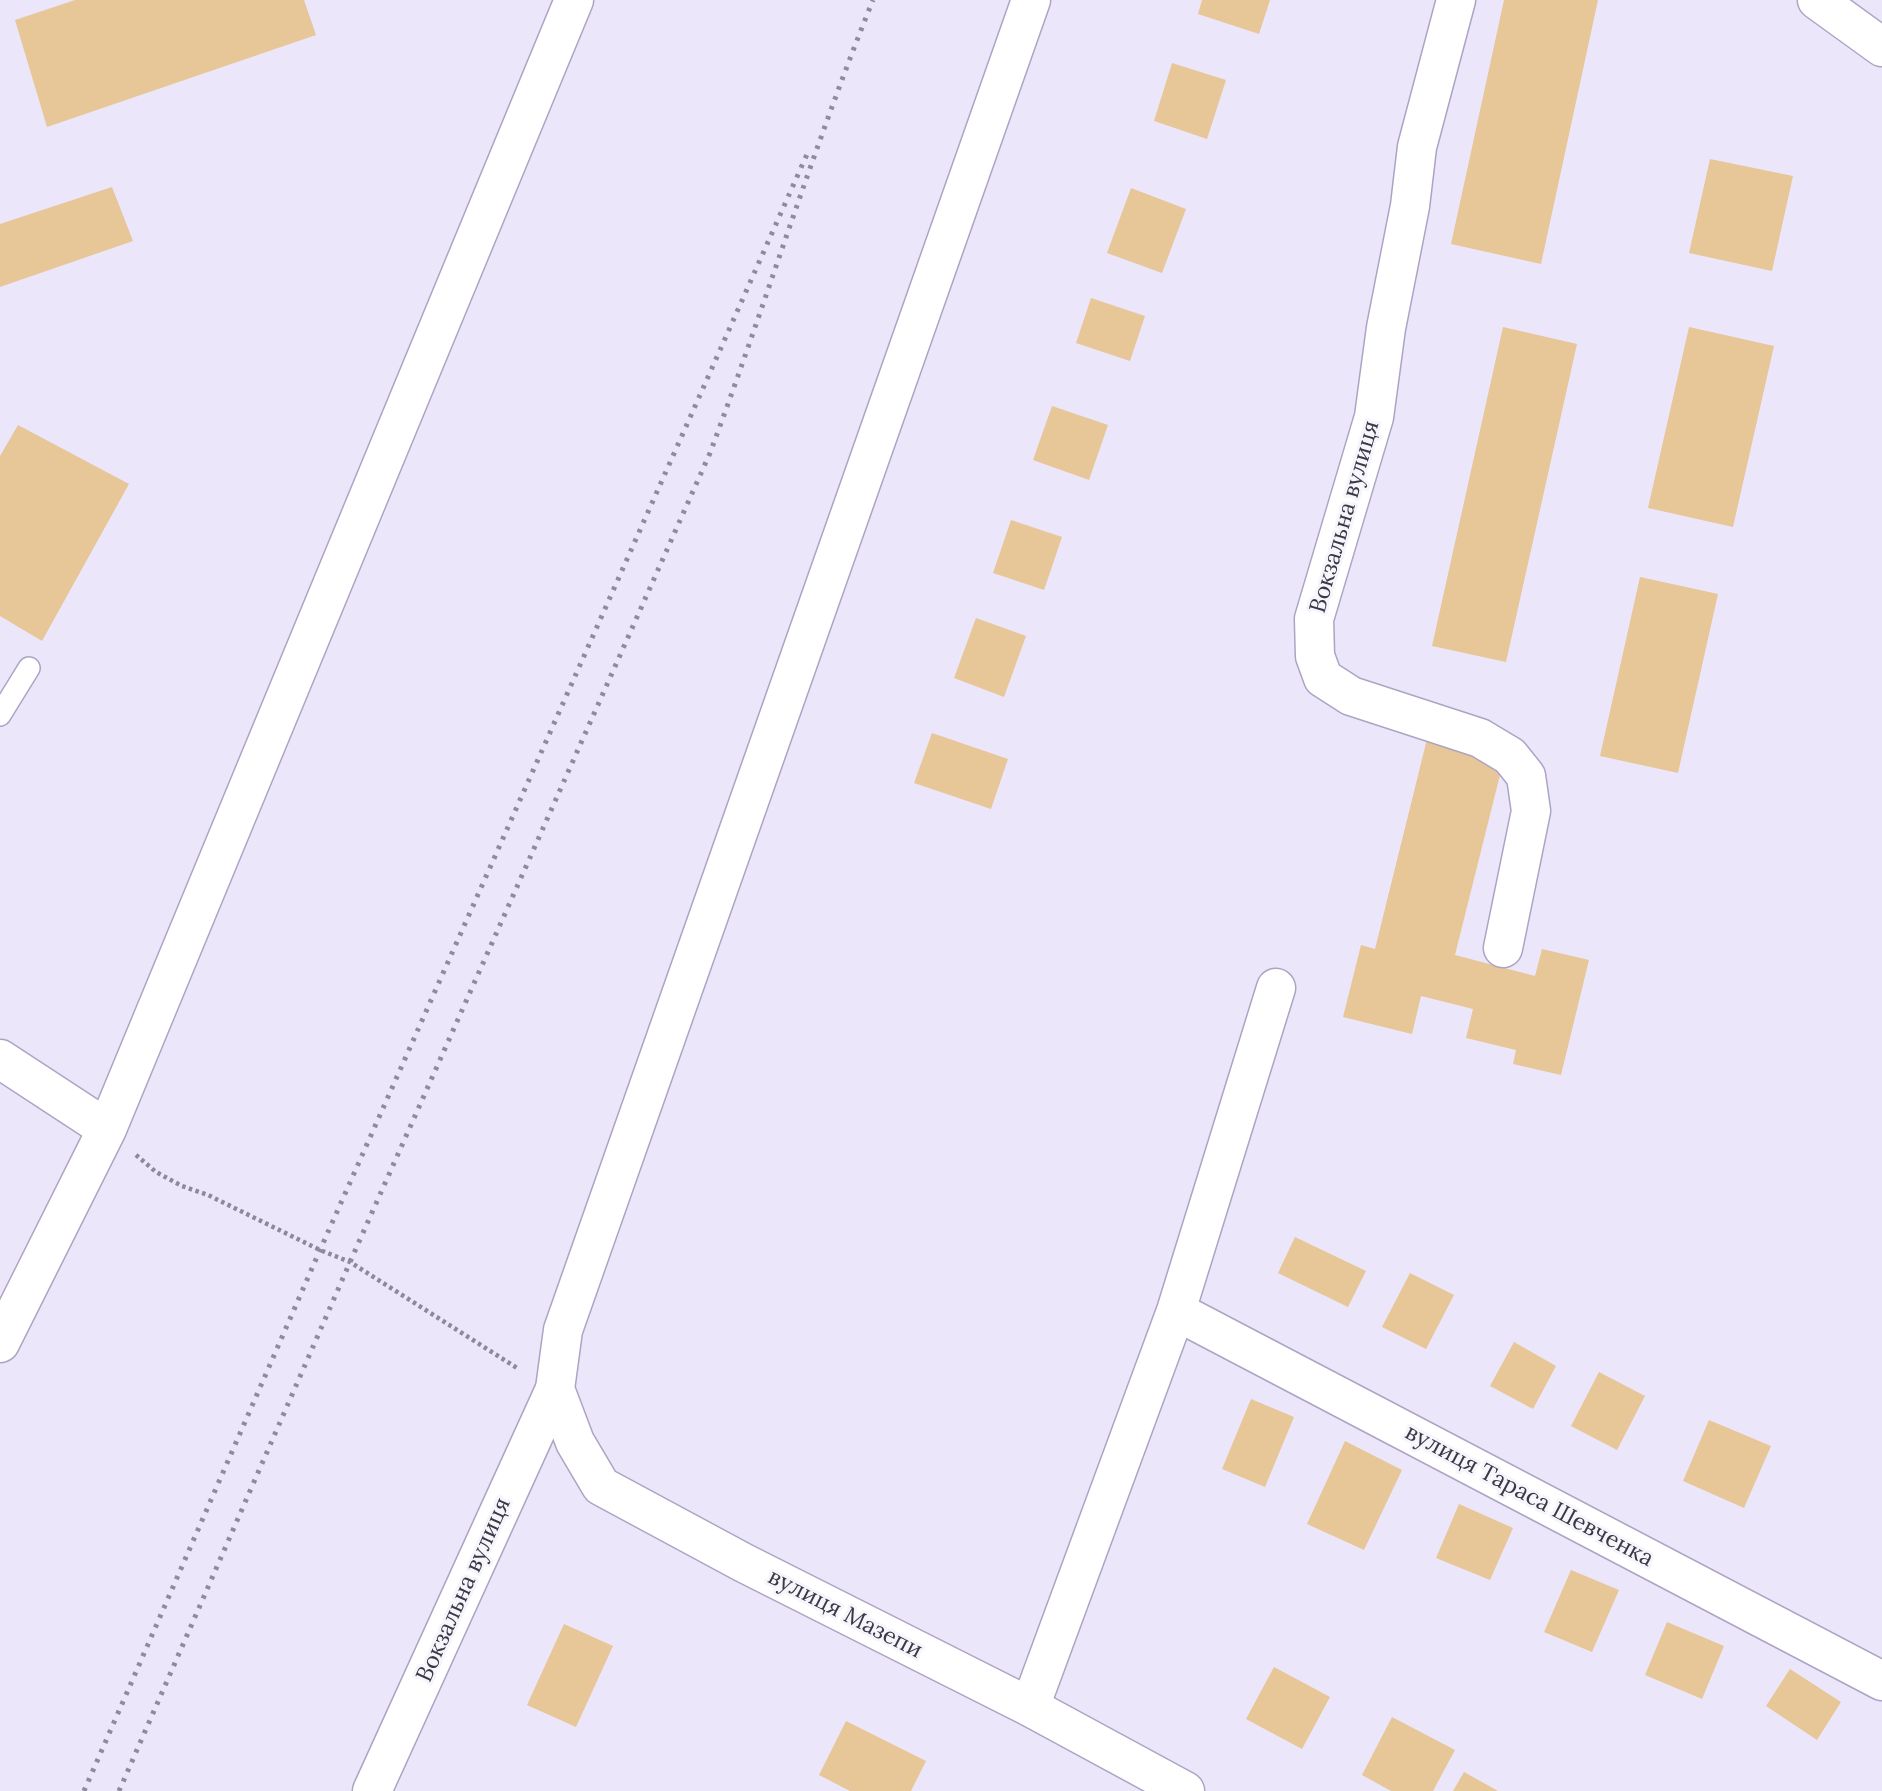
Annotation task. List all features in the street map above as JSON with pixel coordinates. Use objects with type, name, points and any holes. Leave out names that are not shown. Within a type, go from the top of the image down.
[{"type":"street","points":[[0,1343],[107,1129],[574,0]]},
{"type":"street","points":[[555,1389],[563,1330],[1031,0]]},
{"type":"street","name":"Вокзальна вулиця","points":[[1456,0],[1417,147],[1410,206],[1386,328],[1374,418],[1314,619],[1315,656],[1323,678],[1351,696],[1480,738],[1510,756],[1526,776],[1531,811],[1503,947]]},
{"type":"street","points":[[1817,0],[1882,47]]},
{"type":"street","points":[[1030,1707],[1176,1311],[1276,988]]},
{"type":"street","points":[[0,1059],[107,1129]]},
{"type":"street","name":"вулиця Тараса Шевченка","points":[[1176,1311],[1882,1681]]},
{"type":"street","name":"вулиця Мазепи","points":[[555,1389],[575,1442],[601,1486],[744,1563],[1030,1707],[1185,1791]]},
{"type":"street","name":"Вокзальна вулиця","points":[[372,1791],[555,1389]]},
{"type":"lane","points":[[0,715],[29,668]]},
{"type":"path","points":[[107,1129],[156,1172],[350,1262],[489,1352],[555,1389]]},
{"type":"building","points":[[75,0],[304,0],[316,35],[47,127],[15,20]]},
{"type":"building","points":[[1202,0],[1270,0],[1259,34],[1198,14]]},
{"type":"building","points":[[1504,0],[1598,0],[1541,264],[1451,244]]},
{"type":"building","points":[[1172,63],[1226,80],[1207,139],[1154,121]]},
{"type":"building","points":[[1710,159],[1793,176],[1772,271],[1689,253]]},
{"type":"building","points":[[112,187],[133,241],[0,287],[0,224]]},
{"type":"building","points":[[1131,188],[1186,209],[1162,273],[1107,253]]},
{"type":"building","points":[[1091,298],[1145,316],[1130,361],[1076,343]]},
{"type":"building","points":[[1503,327],[1577,344],[1506,662],[1432,646]]},
{"type":"building","points":[[1689,327],[1774,346],[1733,527],[1648,508]]},
{"type":"building","points":[[1052,406],[1108,425],[1089,480],[1033,460]]},
{"type":"building","points":[[18,425],[129,484],[42,641],[0,616],[0,456]]},
{"type":"building","points":[[1011,520],[1062,537],[1044,590],[993,573]]},
{"type":"building","points":[[1640,577],[1718,594],[1678,773],[1600,756]]},
{"type":"building","points":[[976,618],[1026,636],[1004,697],[954,678]]},
{"type":"building","points":[[932,733],[1008,759],[991,809],[914,783]]},
{"type":"building","points":[[1428,735],[1505,755],[1455,955],[1535,976],[1542,949],[1589,960],[1561,1075],[1513,1064],[1516,1050],[1466,1038],[1473,1009],[1421,996],[1412,1034],[1343,1017],[1361,945],[1375,949]]},
{"type":"building","points":[[1295,1237],[1366,1271],[1348,1307],[1278,1273]]},
{"type":"building","points":[[1410,1273],[1454,1295],[1426,1349],[1382,1327]]},
{"type":"building","points":[[1514,1342],[1556,1366],[1533,1409],[1490,1386]]},
{"type":"building","points":[[1599,1372],[1645,1396],[1617,1450],[1571,1426]]},
{"type":"building","points":[[1251,1399],[1294,1417],[1265,1487],[1222,1469]]},
{"type":"building","points":[[1709,1420],[1771,1446],[1744,1508],[1683,1481]]},
{"type":"building","points":[[1345,1441],[1402,1470],[1364,1550],[1307,1524]]},
{"type":"building","points":[[1459,1504],[1513,1528],[1490,1580],[1436,1558]]},
{"type":"building","points":[[1571,1570],[1619,1590],[1592,1652],[1544,1632]]},
{"type":"building","points":[[1667,1622],[1724,1646],[1702,1699],[1645,1675]]},
{"type":"building","points":[[564,1624],[613,1646],[576,1727],[527,1705]]},
{"type":"building","points":[[1274,1667],[1330,1697],[1302,1749],[1246,1719]]},
{"type":"building","points":[[1790,1669],[1841,1702],[1817,1740],[1766,1706]]},
{"type":"building","points":[[1392,1717],[1455,1750],[1433,1791],[1391,1791],[1362,1775]]},
{"type":"building","points":[[846,1721],[926,1761],[911,1791],[850,1791],[819,1775]]},
{"type":"building","points":[[1464,1772],[1498,1791],[1453,1791]]},
{"type":"railway","points":[[119,1791],[350,1262],[710,453],[830,112],[873,0]]},
{"type":"railway","points":[[84,1791],[320,1250],[808,152]]}]
